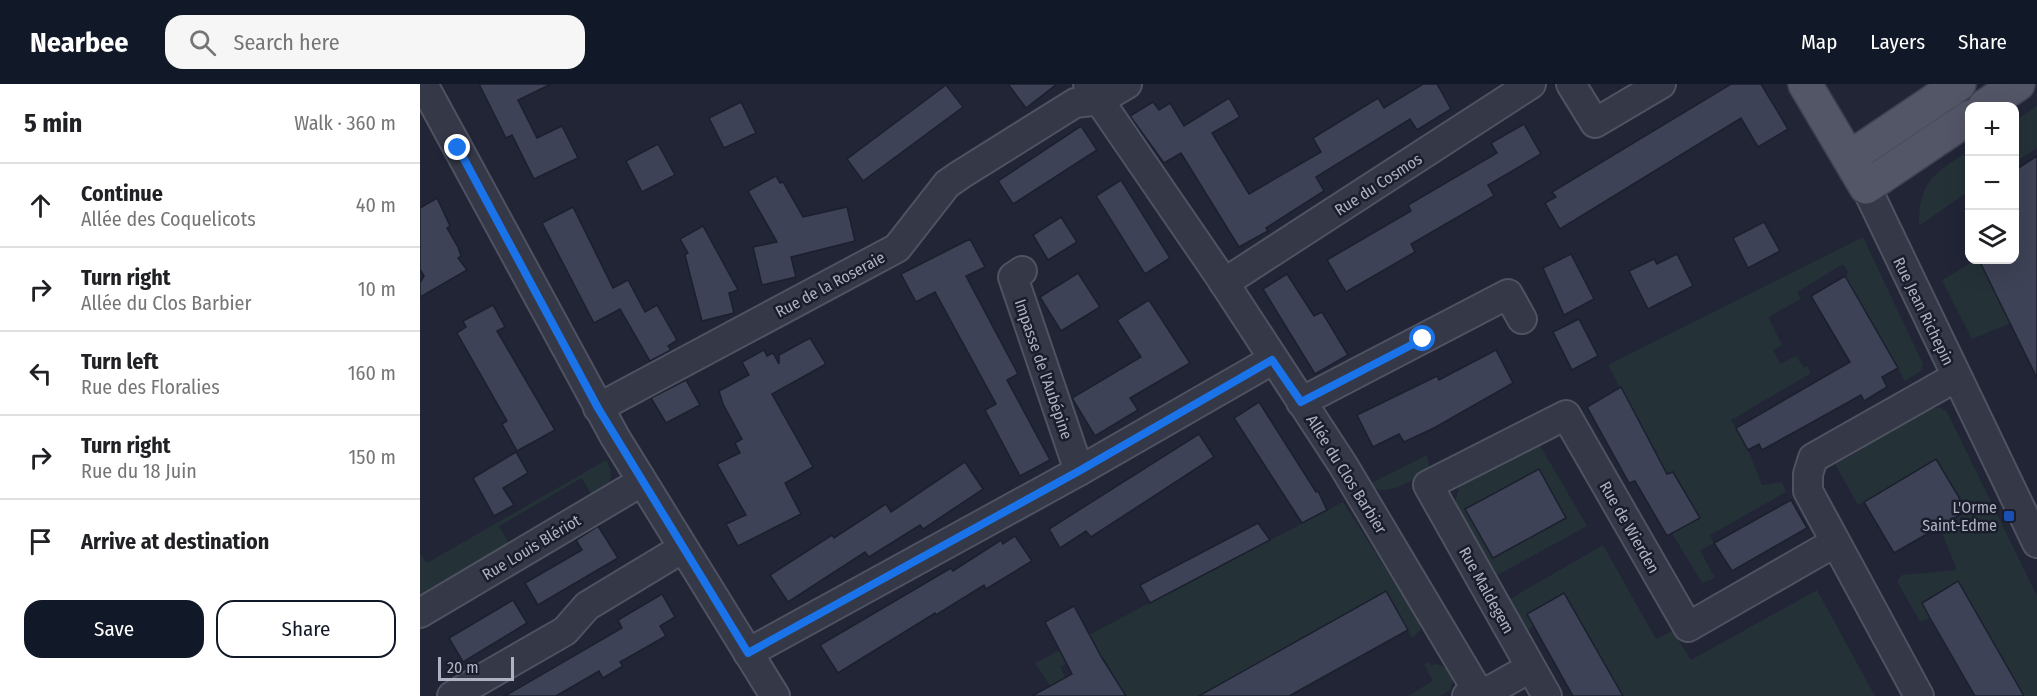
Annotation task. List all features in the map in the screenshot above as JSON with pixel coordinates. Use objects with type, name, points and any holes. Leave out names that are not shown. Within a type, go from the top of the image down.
[{"type":"main road","name":"Rue Jean Richepin","points":[[1805,84],[1866,187]]},
{"type":"main road","points":[[1850,158],[1959,84]]},
{"type":"main road","points":[[1991,102],[2018,84]]},
{"type":"main road","points":[[1866,187],[1965,120]]},
{"type":"street","points":[[423,84],[598,408],[775,696]]},
{"type":"street","name":"Rue de la Roseraie","points":[[598,408],[897,248],[947,184],[1094,92],[1127,84]]},
{"type":"street","name":"Rue du Cosmos","points":[[1224,284],[1531,84]]},
{"type":"street","points":[[1571,84],[1595,123],[1660,84]]},
{"type":"street","name":"Allée du Clos Barbier","points":[[1094,92],[1224,284],[1349,475],[1472,693]]},
{"type":"street","name":"Rue Jean Richepin","points":[[1866,187],[2037,543]]},
{"type":"street","name":"Impasse de l'Aubépine","points":[[1022,271],[1013,277],[1079,471]]},
{"type":"street","points":[[1301,402],[1508,294],[1522,320]]},
{"type":"street","points":[[748,653],[1079,471],[1272,360]]},
{"type":"street","points":[[1919,696],[1834,543],[1808,491],[1808,474],[1813,458],[1956,377]]},
{"type":"street","name":"Rue de Wierden","points":[[1428,484],[1566,415],[1688,627],[1834,543]]},
{"type":"street","name":"Rue Louis Blériot","points":[[420,613],[642,482]]},
{"type":"street","name":"Rue Maldegem","points":[[1428,484],[1547,696]]},
{"type":"street","points":[[452,696],[565,631],[587,606],[683,548]]},
{"type":"street","points":[[1472,693],[1489,691],[1530,668]]},
{"type":"shaded area","points":[[2037,106],[2037,148],[2019,159],[2019,156],[2019,118]]},
{"type":"shaded area","points":[[1965,154],[1965,194],[1919,226],[1919,211],[1925,188],[1947,165]]},
{"type":"shaded area","points":[[1863,237],[1923,364],[1922,370],[1905,381],[1845,276],[1849,272],[1843,264],[1797,292],[1801,299],[1768,317],[1782,345],[1773,350],[1780,364],[1796,356],[1804,368],[1807,366],[1811,373],[1731,420],[1748,450],[1762,485],[1782,482],[1786,492],[1710,535],[1714,543],[1700,550],[1715,578],[1702,583],[1672,533],[1700,517],[1673,472],[1667,474],[1608,365]]},
{"type":"shaded area","points":[[1969,264],[1981,264],[2011,323],[1972,339],[1942,280]]},
{"type":"shaded area","points":[[1933,408],[1941,408],[1947,412],[2037,596],[2037,696],[2024,696],[1958,581],[1922,602],[1930,618],[1920,622],[1897,581],[1902,575],[1957,570],[1940,528],[1967,511],[1936,460],[1858,505],[1835,464]]},
{"type":"shaded area","points":[[1538,442],[1587,526],[1496,576],[1455,503],[1459,486]]},
{"type":"shaded area","points":[[1427,455],[1430,471],[1407,483],[1383,490],[1369,484]]},
{"type":"shaded area","points":[[606,460],[611,472],[610,482],[599,494],[593,498],[582,478],[499,526],[510,546],[420,599],[420,553],[427,563]]},
{"type":"shaded area","points":[[1343,502],[1421,624],[1420,630],[1412,638],[1386,592],[1199,696],[1126,696],[1103,657],[1086,666],[1080,656],[1060,667],[1065,677],[1050,686],[1035,663]]},
{"type":"shaded area","points":[[1603,545],[1656,639],[1673,631],[1691,660],[1817,590],[1875,696],[1623,696],[1565,593],[1528,631],[1510,599]]},
{"type":"shaded area","points":[[1429,662],[1431,666],[1437,664],[1450,669],[1453,680],[1450,690],[1440,696],[1408,696],[1433,681],[1424,664]]},
{"type":"building","points":[[479,84],[551,84],[518,100],[537,138],[562,126],[578,158],[534,179],[512,135],[506,138]]},
{"type":"building","points":[[1008,84],[1057,84],[1026,108]]},
{"type":"building","points":[[1423,84],[1437,84],[1451,109],[1417,130],[1410,119],[1316,177],[1324,191],[1266,228],[1268,231],[1239,247],[1181,153],[1164,163],[1130,116],[1153,102],[1159,110],[1170,103],[1184,126],[1229,98],[1240,117],[1212,133],[1249,194],[1321,152],[1313,138],[1378,98],[1384,108]]},
{"type":"building","points":[[1731,84],[1761,84],[1788,129],[1758,147],[1741,118],[1560,229],[1545,203],[1556,197],[1552,192]]},
{"type":"building","points":[[946,85],[963,107],[863,181],[847,159]]},
{"type":"building","points":[[741,102],[756,133],[724,148],[709,118]]},
{"type":"building","points":[[1524,124],[1541,154],[1488,185],[1494,196],[1411,244],[1415,252],[1346,292],[1327,260],[1411,211],[1408,205],[1497,153],[1491,143]]},
{"type":"building","points":[[1081,126],[1097,150],[1013,204],[998,181]]},
{"type":"building","points":[[658,144],[675,175],[642,192],[626,161]]},
{"type":"building","points":[[2037,156],[2037,378],[1981,264],[2019,264],[2019,168]]},
{"type":"building","points":[[776,176],[780,183],[783,182],[803,217],[847,207],[855,241],[791,257],[796,277],[762,285],[753,247],[777,242],[748,191]]},
{"type":"building","points":[[1121,180],[1170,258],[1145,274],[1096,196]]},
{"type":"building","points":[[437,198],[450,226],[447,228],[458,247],[461,256],[458,258],[467,270],[420,297],[420,283],[424,276],[420,269],[420,208]]},
{"type":"building","points":[[573,207],[613,288],[628,280],[645,312],[657,305],[677,340],[668,346],[671,350],[650,361],[620,309],[594,323],[542,223]]},
{"type":"building","points":[[1061,217],[1077,242],[1048,260],[1033,235]]},
{"type":"building","points":[[1764,222],[1780,251],[1748,268],[1733,238]]},
{"type":"building","points":[[703,226],[738,290],[729,293],[734,313],[702,321],[685,255],[688,253],[680,239]]},
{"type":"building","points":[[970,239],[985,267],[966,276],[1018,374],[1007,380],[1050,460],[1020,476],[985,410],[996,404],[935,292],[916,302],[901,274]]},
{"type":"building","points":[[1571,254],[1594,299],[1564,315],[1543,268]]},
{"type":"building","points":[[1677,254],[1693,286],[1648,309],[1629,271],[1654,259],[1657,264]]},
{"type":"building","points":[[1078,273],[1100,307],[1061,331],[1040,297]]},
{"type":"building","points":[[1287,274],[1314,316],[1322,312],[1348,355],[1315,374],[1263,289]]},
{"type":"building","points":[[1845,276],[1898,368],[1882,377],[1887,387],[1864,401],[1861,395],[1762,450],[1759,444],[1748,450],[1736,428],[1850,362],[1811,296]]},
{"type":"building","points":[[1149,300],[1190,363],[1130,398],[1138,410],[1095,436],[1072,398],[1141,357],[1117,320]]},
{"type":"building","points":[[493,305],[505,327],[497,331],[555,430],[517,451],[502,424],[507,421],[457,333],[466,327],[463,321]]},
{"type":"building","points":[[1579,319],[1598,356],[1572,370],[1553,332]]},
{"type":"building","points":[[810,338],[826,364],[772,394],[813,467],[785,483],[801,514],[738,546],[726,524],[746,515],[717,464],[740,453],[735,443],[742,439],[723,404],[719,391],[749,375],[742,362],[764,350],[767,356],[773,353],[779,364],[779,355]]},
{"type":"building","points":[[1496,350],[1513,383],[1434,428],[1404,442],[1399,434],[1373,447],[1357,415],[1437,376],[1439,380]]},
{"type":"building","points":[[686,380],[700,405],[666,423],[651,398]]},
{"type":"building","points":[[1621,387],[1667,474],[1673,472],[1700,518],[1667,536],[1635,481],[1629,483],[1587,407]]},
{"type":"building","points":[[1259,402],[1316,492],[1318,491],[1327,510],[1302,523],[1234,418]]},
{"type":"building","points":[[1199,434],[1214,457],[1091,537],[1086,531],[1060,548],[1049,529]]},
{"type":"building","points":[[516,452],[528,473],[503,488],[514,505],[494,516],[473,478]]},
{"type":"building","points":[[1936,459],[1967,511],[1894,553],[1864,502]]},
{"type":"building","points":[[965,462],[983,489],[923,529],[920,525],[869,557],[865,552],[788,602],[770,575],[832,535],[834,538],[886,504],[891,512]]},
{"type":"building","points":[[1539,469],[1566,518],[1493,558],[1465,509]]},
{"type":"building","points":[[1791,500],[1807,528],[1732,571],[1714,543]]},
{"type":"building","points":[[1258,523],[1270,540],[1150,603],[1140,585]]},
{"type":"building","points":[[598,526],[618,558],[538,605],[525,583],[582,550],[576,540]]},
{"type":"building","points":[[1015,536],[1032,561],[986,589],[984,585],[936,615],[935,613],[838,673],[820,645],[951,568],[953,571],[1001,540],[1003,544]]},
{"type":"building","points":[[1958,581],[2024,696],[1975,696],[1930,618],[1922,603]]},
{"type":"building","points":[[1386,591],[1408,630],[1289,696],[1199,696]]},
{"type":"building","points":[[1564,593],[1623,696],[1573,696],[1527,614]]},
{"type":"building","points":[[662,594],[675,617],[660,626],[666,636],[620,662],[623,666],[603,678],[599,671],[556,696],[505,696],[622,628],[618,620]]},
{"type":"building","points":[[513,600],[527,623],[463,662],[449,638]]},
{"type":"building","points":[[1074,606],[1126,696],[1032,696],[1072,674],[1045,622]]},
{"type":"place","name":"L'Orme Saint-Edme","points":[[2009,516]]},
{"type":"route","points":[[458,148],[598,408],[647,492],[748,653],[1079,471],[1272,360],[1301,402],[1423,339]]}]
